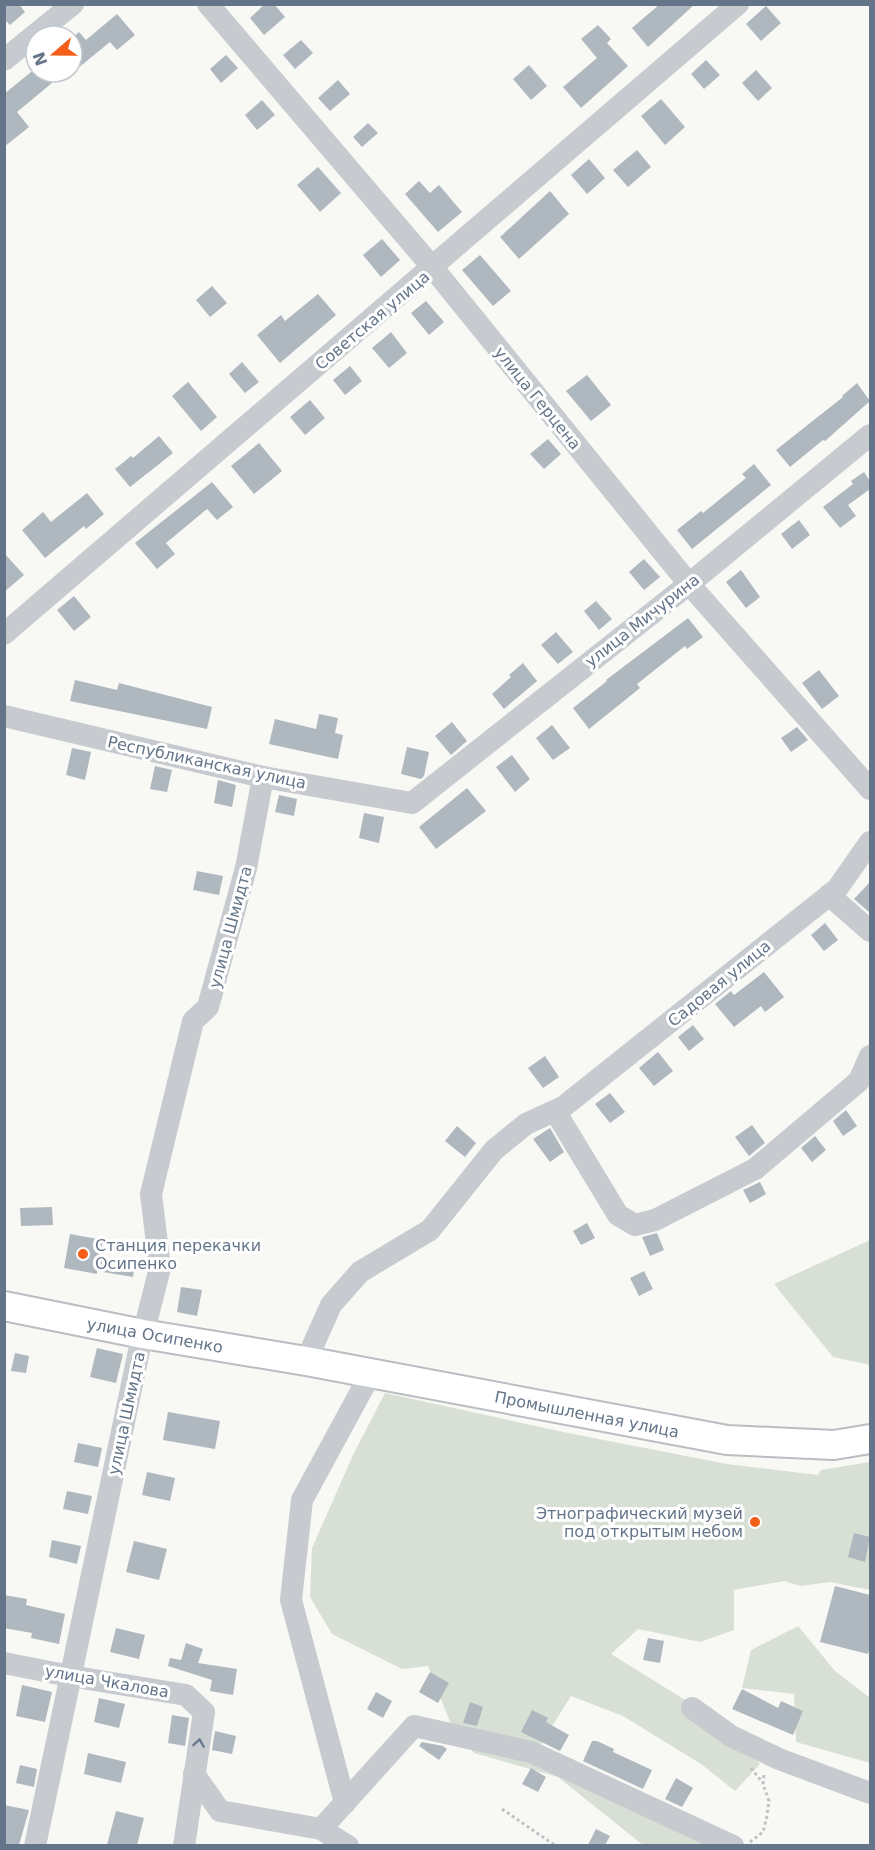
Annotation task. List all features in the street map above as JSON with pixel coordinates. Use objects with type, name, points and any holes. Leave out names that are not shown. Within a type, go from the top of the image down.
[{"type":"main road","name":"улица Осипенко","points":[[4,1306],[143,1334],[306,1361]]},
{"type":"main road","name":"Промышленная улица","points":[[306,1361],[727,1440],[834,1445],[870,1439]]},
{"type":"street","points":[[4,60],[72,4]]},
{"type":"street","name":"улица Герцена","points":[[208,4],[433,268],[688,584],[870,789]]},
{"type":"street","name":"Советская улица","points":[[4,633],[433,268],[738,4]]},
{"type":"street","name":"улица Мичурина","points":[[412,803],[688,584],[870,435]]},
{"type":"street","name":"Республиканская улица","points":[[4,716],[263,777],[412,803]]},
{"type":"street","name":"улица Шмидта","points":[[35,1845],[143,1334],[160,1268],[152,1194],[193,1021],[208,1007],[246,868],[263,777]]},
{"type":"street","name":"Садовая улица","points":[[306,1361],[331,1305],[360,1272],[430,1230],[494,1150],[526,1124],[563,1107],[837,889],[870,842]]},
{"type":"street","points":[[829,895],[870,931]]},
{"type":"street","points":[[555,1111],[618,1215],[635,1225],[656,1220],[754,1169],[859,1081],[870,1056]]},
{"type":"street","points":[[345,1803],[291,1600],[302,1500],[370,1373]]},
{"type":"street","name":"улица Чкалова","points":[[4,1662],[70,1676],[186,1695],[204,1712],[194,1774]]},
{"type":"street","points":[[692,1708],[730,1736],[779,1759],[870,1793]]},
{"type":"street","points":[[321,1829],[414,1726],[531,1752],[733,1845]]},
{"type":"street","points":[[194,1774],[220,1811],[321,1829],[348,1845]]},
{"type":"street","points":[[184,1845],[194,1774]]},
{"type":"path","points":[[746,1845],[763,1832],[767,1816],[769,1801],[763,1784],[765,1768]]},
{"type":"path","points":[[502,1809],[556,1845]]},
{"type":"shaded area","points":[[870,1240],[870,1365],[833,1357],[774,1284]]},
{"type":"shaded area","points":[[385,1393],[568,1433],[727,1464],[818,1475],[821,1470],[870,1462],[870,1590],[830,1582],[801,1586],[784,1581],[734,1590],[734,1630],[700,1642],[638,1629],[611,1654],[711,1716],[760,1764],[735,1791],[701,1764],[623,1716],[571,1696],[536,1752],[719,1845],[643,1845],[558,1777],[474,1753],[450,1722],[428,1666],[402,1669],[332,1634],[310,1597],[312,1548],[354,1453]]},
{"type":"shaded area","points":[[798,1626],[835,1671],[870,1698],[870,1763],[796,1742],[794,1694],[742,1688],[751,1650]]},
{"type":"building","points":[[4,4],[19,4],[25,12],[10,25],[4,19]]},
{"type":"building","points":[[265,4],[274,4],[285,17],[264,35],[250,18]]},
{"type":"building","points":[[660,4],[695,4],[648,47],[632,28]]},
{"type":"building","points":[[766,6],[781,23],[761,41],[746,24]]},
{"type":"building","points":[[117,14],[135,35],[117,50],[110,42],[84,63],[84,38],[86,40]]},
{"type":"building","points":[[598,25],[611,39],[607,43],[628,66],[581,108],[563,87],[597,58],[581,39]]},
{"type":"building","points":[[301,40],[313,53],[295,69],[283,55]]},
{"type":"building","points":[[226,55],[238,68],[221,83],[210,69]]},
{"type":"building","points":[[706,60],[720,75],[704,89],[691,74]]},
{"type":"building","points":[[529,65],[547,86],[531,100],[513,79]]},
{"type":"building","points":[[756,70],[772,88],[758,101],[742,83]]},
{"type":"building","points":[[24,78],[24,84],[51,84],[17,112],[29,127],[4,147],[4,94]]},
{"type":"building","points":[[338,80],[350,94],[330,111],[318,98]]},
{"type":"building","points":[[661,99],[685,127],[665,145],[641,116]]},
{"type":"building","points":[[262,100],[275,115],[257,130],[245,115]]},
{"type":"building","points":[[368,123],[378,133],[362,147],[353,137]]},
{"type":"building","points":[[637,150],[651,167],[628,187],[613,170]]},
{"type":"building","points":[[589,159],[605,178],[587,194],[571,175]]},
{"type":"building","points":[[318,167],[341,193],[320,212],[297,185]]},
{"type":"building","points":[[419,181],[430,193],[439,185],[462,212],[438,232],[405,194]]},
{"type":"building","points":[[550,191],[569,214],[519,259],[500,237]]},
{"type":"building","points":[[382,239],[400,260],[381,277],[363,255]]},
{"type":"building","points":[[480,255],[511,291],[493,306],[462,270]]},
{"type":"building","points":[[212,286],[227,303],[210,317],[196,300]]},
{"type":"building","points":[[318,294],[336,315],[280,363],[257,335],[281,315],[285,321]]},
{"type":"building","points":[[426,301],[444,322],[429,335],[411,313]]},
{"type":"building","points":[[391,332],[407,353],[389,368],[372,348]]},
{"type":"building","points":[[242,362],[259,382],[245,393],[229,374]]},
{"type":"building","points":[[350,366],[362,381],[345,395],[333,380]]},
{"type":"building","points":[[587,375],[611,405],[591,421],[566,391]]},
{"type":"building","points":[[188,382],[217,417],[201,431],[172,396]]},
{"type":"building","points":[[857,383],[870,401],[825,441],[823,440],[790,467],[776,450],[843,397]]},
{"type":"building","points":[[310,400],[325,418],[305,435],[290,417]]},
{"type":"building","points":[[159,436],[173,453],[130,487],[115,469],[131,456],[133,458]]},
{"type":"building","points":[[548,439],[561,454],[544,469],[530,454]]},
{"type":"building","points":[[259,443],[282,471],[254,494],[231,466]]},
{"type":"building","points":[[754,464],[771,485],[692,549],[677,530],[701,511],[703,513],[746,478],[742,474]]},
{"type":"building","points":[[864,472],[870,481],[870,489],[848,505],[856,516],[840,528],[823,507],[853,484],[851,481]]},
{"type":"building","points":[[212,482],[233,507],[217,520],[207,509],[166,543],[175,554],[157,569],[135,543]]},
{"type":"building","points":[[87,493],[104,514],[86,529],[84,526],[45,558],[22,530],[43,512],[51,522]]},
{"type":"building","points":[[799,520],[810,535],[792,549],[781,534]]},
{"type":"building","points":[[4,553],[24,575],[4,592]]},
{"type":"building","points":[[644,559],[660,577],[644,590],[629,572]]},
{"type":"building","points":[[741,570],[760,597],[746,608],[726,582]]},
{"type":"building","points":[[74,596],[91,617],[74,631],[57,610]]},
{"type":"building","points":[[596,601],[612,619],[599,630],[584,611]]},
{"type":"building","points":[[688,618],[703,637],[687,649],[685,646],[637,684],[640,688],[589,729],[573,708]]},
{"type":"building","points":[[556,632],[573,652],[558,664],[541,645]]},
{"type":"building","points":[[523,663],[537,681],[504,709],[492,694]]},
{"type":"building","points":[[819,670],[839,696],[822,709],[802,683]]},
{"type":"building","points":[[75,680],[117,690],[119,683],[212,707],[207,729],[70,701]]},
{"type":"building","points":[[319,714],[338,718],[335,733],[343,735],[338,759],[269,744],[275,719],[316,729]]},
{"type":"building","points":[[452,722],[467,741],[451,755],[435,736]]},
{"type":"building","points":[[552,725],[570,748],[553,760],[536,738]]},
{"type":"building","points":[[797,727],[808,740],[791,752],[781,738]]},
{"type":"building","points":[[407,747],[429,752],[424,776],[421,779],[401,774]]},
{"type":"building","points":[[72,748],[91,752],[85,780],[66,775]]},
{"type":"building","points":[[512,755],[530,779],[515,792],[496,767]]},
{"type":"building","points":[[155,766],[172,770],[167,792],[150,789]]},
{"type":"building","points":[[218,780],[236,785],[232,807],[214,803]]},
{"type":"building","points":[[467,788],[486,811],[436,849],[419,827]]},
{"type":"building","points":[[279,795],[297,799],[294,816],[275,812]]},
{"type":"building","points":[[364,813],[384,817],[379,843],[359,838]]},
{"type":"building","points":[[197,871],[223,876],[219,895],[193,890]]},
{"type":"building","points":[[870,882],[870,913],[854,899]]},
{"type":"building","points":[[825,923],[838,940],[824,951],[811,935]]},
{"type":"building","points":[[764,972],[784,997],[765,1012],[761,1006],[734,1027],[715,1004],[731,991],[734,995]]},
{"type":"building","points":[[693,1025],[704,1039],[689,1051],[678,1037]]},
{"type":"building","points":[[658,1052],[673,1071],[654,1086],[639,1068]]},
{"type":"building","points":[[545,1056],[559,1077],[543,1088],[528,1068]]},
{"type":"building","points":[[610,1093],[625,1112],[610,1123],[595,1104]]},
{"type":"building","points":[[846,1110],[857,1126],[843,1136],[833,1121]]},
{"type":"building","points":[[752,1125],[765,1143],[749,1156],[735,1137]]},
{"type":"building","points":[[457,1126],[476,1143],[465,1157],[445,1141]]},
{"type":"building","points":[[550,1128],[564,1152],[550,1162],[533,1139]]},
{"type":"building","points":[[815,1136],[826,1150],[812,1162],[801,1148]]},
{"type":"building","points":[[760,1182],[766,1194],[750,1203],[743,1190]]},
{"type":"building","points":[[52,1207],[53,1225],[21,1226],[20,1208]]},
{"type":"building","points":[[587,1223],[595,1238],[581,1245],[573,1231]]},
{"type":"building","points":[[657,1233],[664,1250],[650,1256],[642,1237]]},
{"type":"building","name":"Станция перекачки Осипенко","points":[[70,1234],[103,1240],[99,1259],[135,1264],[133,1277],[64,1268]]},
{"type":"building","points":[[644,1271],[653,1289],[639,1296],[630,1278]]},
{"type":"building","points":[[181,1287],[202,1290],[197,1316],[177,1312]]},
{"type":"building","points":[[97,1348],[123,1354],[116,1383],[90,1377]]},
{"type":"building","points":[[15,1353],[29,1356],[26,1373],[11,1371]]},
{"type":"building","points":[[168,1412],[220,1421],[215,1449],[163,1440]]},
{"type":"building","points":[[78,1443],[102,1448],[98,1467],[74,1462]]},
{"type":"building","points":[[147,1472],[175,1478],[170,1501],[142,1495]]},
{"type":"building","points":[[67,1491],[92,1496],[88,1514],[63,1509]]},
{"type":"building","points":[[854,1533],[870,1537],[865,1562],[848,1557]]},
{"type":"building","points":[[52,1540],[81,1546],[77,1564],[49,1557]]},
{"type":"building","points":[[134,1541],[167,1549],[159,1580],[126,1572]]},
{"type":"building","points":[[835,1586],[870,1595],[868,1654],[820,1642]]},
{"type":"building","points":[[4,1595],[27,1599],[26,1605],[65,1614],[59,1644],[31,1638],[32,1633],[4,1628]]},
{"type":"building","points":[[116,1628],[145,1635],[139,1659],[110,1652]]},
{"type":"building","points":[[648,1638],[664,1641],[660,1663],[643,1660]]},
{"type":"building","points":[[186,1643],[203,1649],[198,1663],[237,1669],[233,1695],[210,1691],[212,1680],[168,1666],[170,1658],[181,1660]]},
{"type":"building","points":[[430,1672],[449,1683],[438,1703],[419,1692]]},
{"type":"building","points":[[22,1685],[52,1692],[45,1722],[16,1716]]},
{"type":"building","points":[[742,1689],[778,1708],[781,1701],[803,1711],[793,1735],[732,1709]]},
{"type":"building","points":[[376,1692],[392,1701],[383,1718],[367,1709]]},
{"type":"building","points":[[99,1698],[125,1704],[119,1728],[94,1722]]},
{"type":"building","points":[[470,1702],[483,1707],[477,1726],[463,1723]]},
{"type":"building","points":[[532,1710],[548,1718],[546,1722],[569,1735],[560,1751],[521,1732]]},
{"type":"building","points":[[172,1715],[189,1718],[185,1746],[168,1743]]},
{"type":"building","points":[[215,1731],[236,1736],[232,1754],[212,1750]]},
{"type":"building","points":[[592,1741],[614,1749],[613,1752],[652,1770],[643,1789],[583,1761]]},
{"type":"building","points":[[422,1742],[443,1746],[447,1749],[439,1760],[419,1746]]},
{"type":"building","points":[[88,1753],[126,1762],[121,1783],[84,1774]]},
{"type":"building","points":[[20,1765],[37,1769],[34,1787],[16,1783]]},
{"type":"building","points":[[531,1768],[546,1777],[538,1792],[522,1784]]},
{"type":"building","points":[[676,1778],[693,1788],[682,1807],[665,1799]]},
{"type":"building","points":[[4,1805],[29,1810],[19,1845],[4,1845]]},
{"type":"building","points":[[116,1811],[144,1818],[137,1845],[107,1845]]},
{"type":"building","points":[[596,1829],[610,1836],[605,1845],[588,1845]]},
{"type":"place","name":"Станция перекачки Осипенко","points":[[83,1254]]},
{"type":"place","name":"Этнографический музей под открытым небом","points":[[755,1522]]}]
